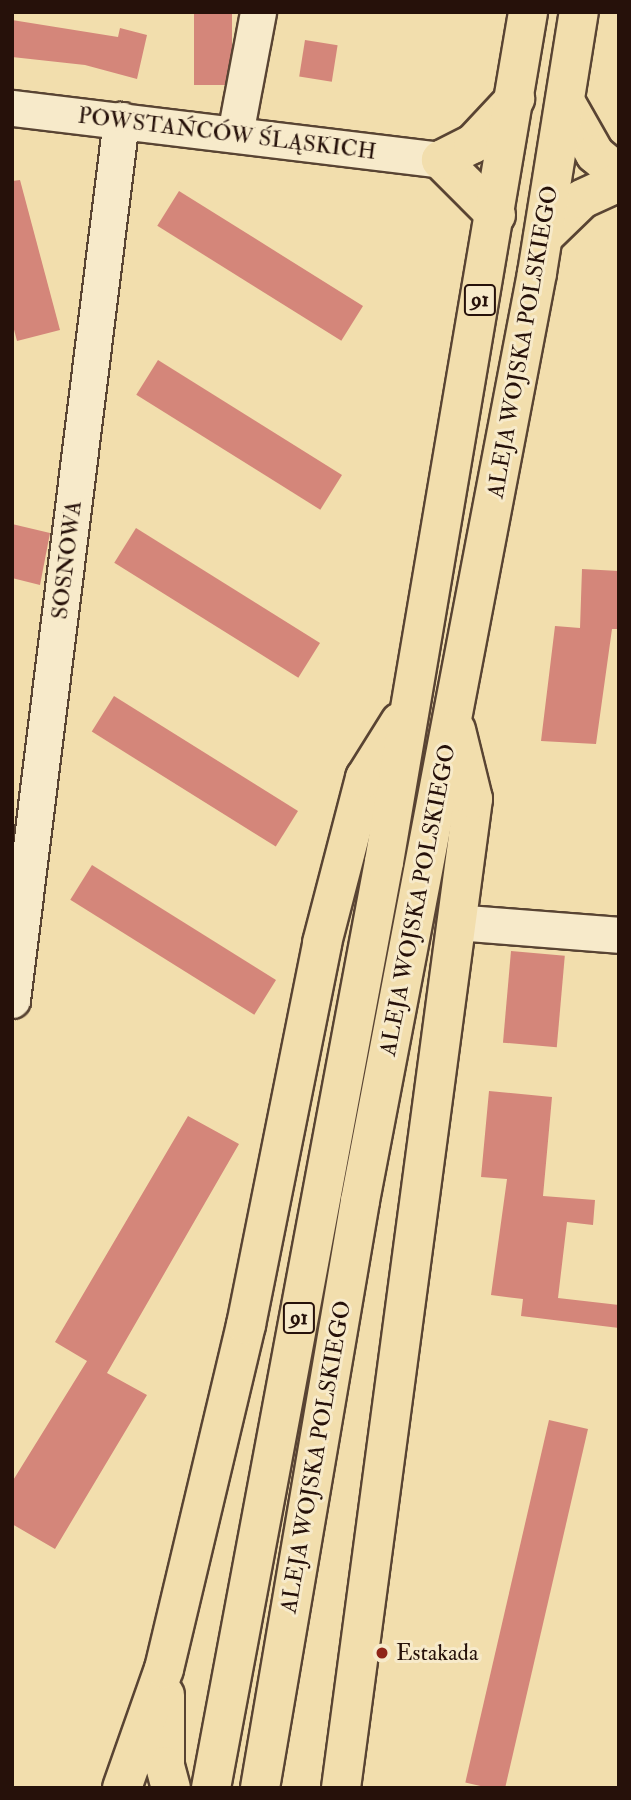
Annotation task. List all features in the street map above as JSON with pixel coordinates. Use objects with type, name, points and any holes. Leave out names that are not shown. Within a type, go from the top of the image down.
[{"type":"main road","name":"ALEJA WOJSKA POLSKIEGO","points":[[212,1781],[409,708],[496,215],[528,12]]},
{"type":"main road","name":"ALEJA WOJSKA POLSKIEGO","points":[[260,1785],[360,1201],[543,237],[579,12]]},
{"type":"main road","points":[[496,215],[441,160],[480,138],[515,99]]},
{"type":"main road","points":[[565,101],[595,154],[619,174]]},
{"type":"main road","points":[[543,237],[582,199],[619,182]]},
{"type":"main road","points":[[122,1788],[164,1669],[246,1325],[322,943],[365,779],[409,708]]},
{"type":"main road","name":"ALEJA WOJSKA POLSKIEGO","points":[[340,1785],[473,799],[453,718]]},
{"type":"main road","points":[[164,1669],[165,1766],[171,1788]]},
{"type":"street","points":[[235,134],[258,12]]},
{"type":"street","name":"POWSTAŃCÓW ŚLĄSKICH","points":[[12,108],[441,160]]},
{"type":"street","name":"SOSNOWA","points":[[12,1000],[121,120]]},
{"type":"street","points":[[455,922],[619,935]]},
{"type":"building","points":[[194,12],[232,12],[232,85],[194,85]]},
{"type":"building","points":[[12,20],[118,37],[120,28],[147,35],[137,79],[85,65],[12,57]]},
{"type":"building","points":[[305,40],[338,45],[332,82],[299,77]]},
{"type":"building","points":[[20,180],[60,330],[17,341],[12,322],[12,181]]},
{"type":"building","points":[[179,191],[363,306],[341,341],[157,226]]},
{"type":"building","points":[[158,360],[342,475],[320,510],[136,395]]},
{"type":"building","points":[[12,524],[50,533],[40,585],[12,578]]},
{"type":"building","points":[[136,528],[320,643],[298,678],[114,563]]},
{"type":"building","points":[[582,569],[619,571],[619,629],[612,629],[596,744],[541,741],[555,626],[580,628]]},
{"type":"building","points":[[114,696],[298,811],[276,847],[92,732]]},
{"type":"building","points":[[92,865],[276,980],[254,1015],[70,900]]},
{"type":"building","points":[[511,951],[565,956],[557,1047],[503,1043]]},
{"type":"building","points":[[489,1091],[552,1097],[543,1196],[595,1200],[593,1225],[567,1222],[558,1298],[619,1305],[619,1328],[521,1316],[523,1299],[491,1295],[507,1179],[481,1177]]},
{"type":"building","points":[[188,1116],[239,1144],[107,1373],[147,1395],[55,1549],[12,1524],[12,1482],[87,1361],[55,1342]]},
{"type":"building","points":[[549,1420],[588,1429],[505,1788],[489,1788],[465,1782]]},
{"type":"place","name":"Estakada","points":[[382,1653]]}]
